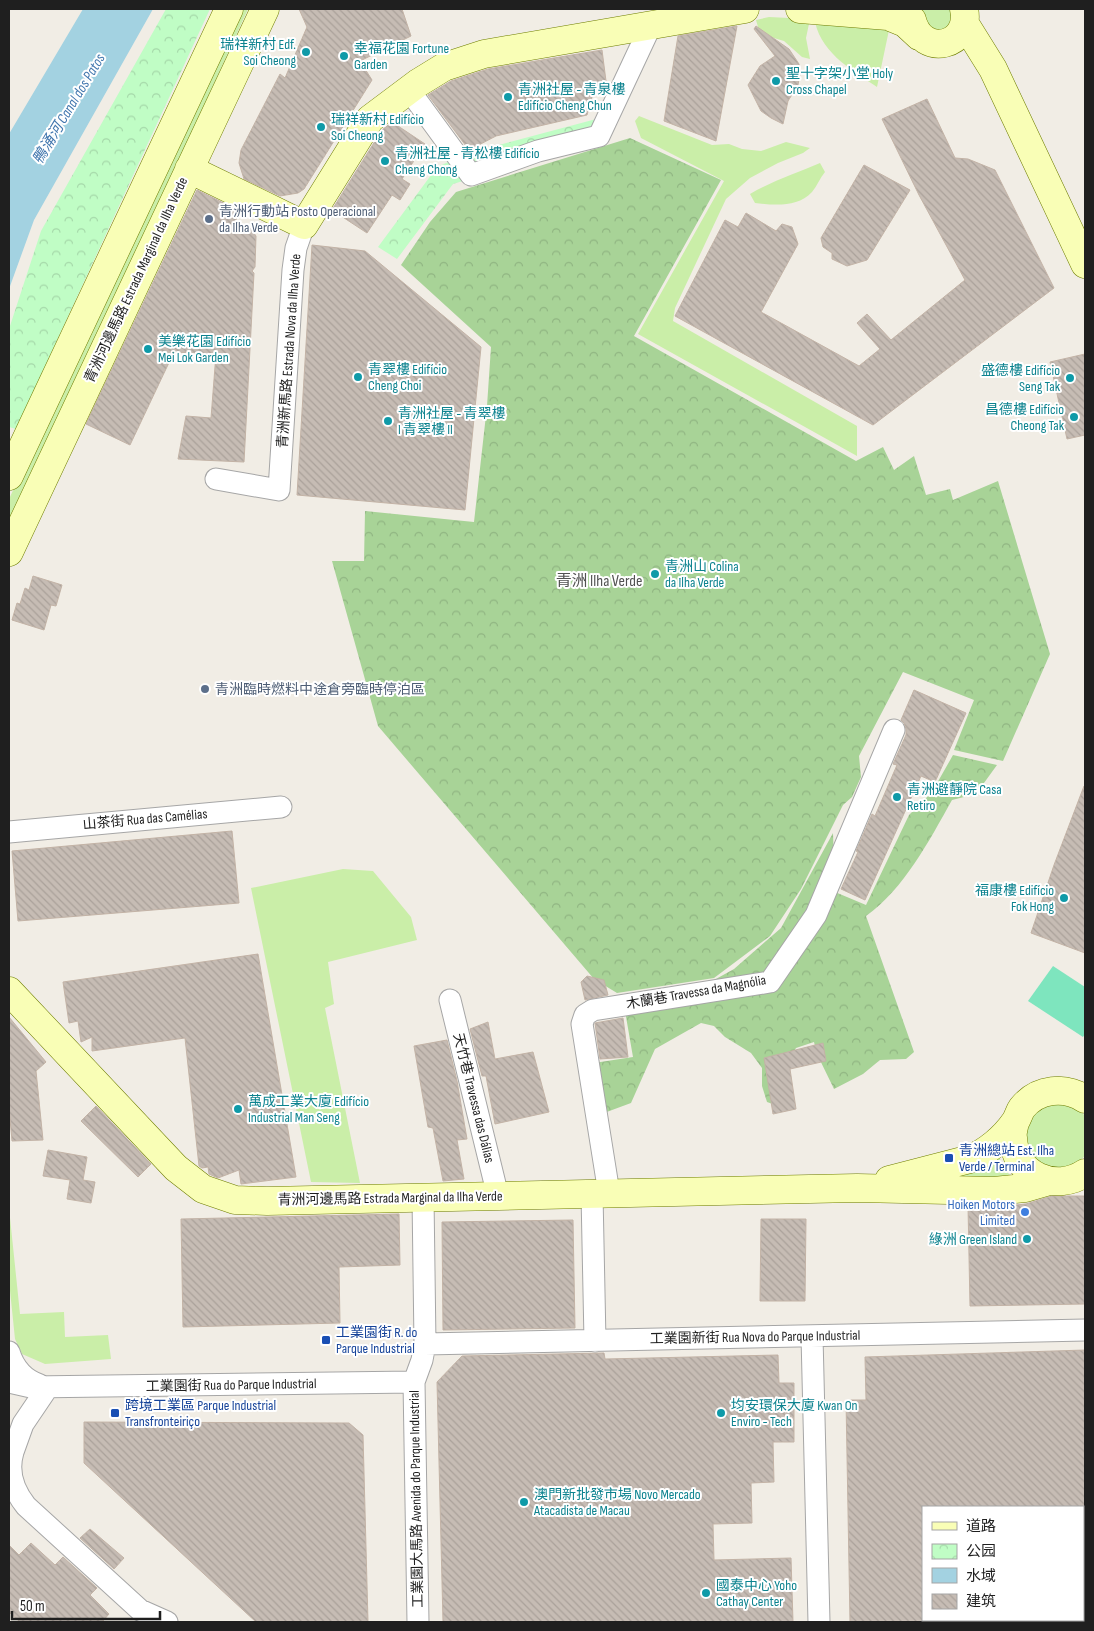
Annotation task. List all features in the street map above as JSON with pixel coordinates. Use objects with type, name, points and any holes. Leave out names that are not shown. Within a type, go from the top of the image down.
[{"type":"main road","points":[[9,476],[228,9]]},
{"type":"main road","name":"青洲河邊馬路 Estrada Marginal da Ilha Verde","points":[[9,552],[264,9]]},
{"type":"main road","name":"青洲新馬路 Estrada Nova da Ilha Verde","points":[[304,225],[370,120],[409,90],[444,67],[484,54],[658,17],[745,9]]},
{"type":"main road","points":[[800,9],[888,16],[905,24],[927,42],[964,46],[980,55],[993,69]]},
{"type":"main road","points":[[913,9],[912,19],[914,28],[919,36]]},
{"type":"main road","points":[[946,43],[954,39],[961,32],[965,16]]},
{"type":"main road","points":[[965,16],[993,69],[1085,264]]},
{"type":"main road","points":[[189,169],[304,225]]},
{"type":"main road","name":"青洲河邊馬路 Estrada Marginal da Ilha Verde","points":[[9,991],[176,1168],[202,1189],[235,1200],[267,1202],[856,1188],[994,1191],[1025,1188],[1049,1181],[1064,1182],[1078,1178],[1085,1173]]},
{"type":"main road","name":"青洲河邊馬路 Estrada Marginal da Ilha Verde","points":[[856,1188],[970,1159],[999,1140],[1015,1122],[1022,1108],[1033,1098],[1046,1091],[1073,1094],[1085,1075]]},
{"type":"main road","points":[[1015,1122],[1013,1137],[1016,1152],[1023,1165],[1035,1175],[1049,1181]]},
{"type":"street","points":[[409,90],[471,176],[538,151],[599,136],[658,17]]},
{"type":"street","name":"青洲新馬路 Estrada Nova da Ilha Verde","points":[[216,479],[280,490],[293,270],[296,248],[304,225]]},
{"type":"street","name":"木蘭巷 Travessa da Magnólia","points":[[600,1194],[582,1024],[584,1015],[593,1010],[770,982],[816,915],[894,730]]},
{"type":"street","name":"山茶街 Rua das Camélias","points":[[9,832],[281,807]]},
{"type":"street","name":"天竹巷 Travessa das Dálias","points":[[450,1000],[498,1196]]},
{"type":"street","points":[[595,1341],[600,1194]]},
{"type":"street","name":"工業園大馬路 Avenida do Parque Industrial","points":[[418,1622],[414,1382],[422,1360],[425,1344],[423,1197]]},
{"type":"street","name":"工業園新街 Rua Nova do Parque Industrial","points":[[425,1344],[1085,1330]]},
{"type":"street","points":[[812,1336],[818,1622]]},
{"type":"street","name":"工業園街 Rua do Parque Industrial","points":[[9,1356],[23,1376],[33,1383],[48,1387]]},
{"type":"street","name":"工業園街 Rua do Parque Industrial","points":[[9,1382],[25,1387],[48,1387],[414,1382]]},
{"type":"street","points":[[48,1387],[23,1424],[11,1458],[12,1481],[16,1492],[26,1506],[140,1610],[167,1622]]},
{"type":"green space","points":[[166,9],[210,9],[16,429],[9,427],[9,329],[41,231]]},
{"type":"green space","points":[[237,9],[248,9],[74,390],[9,522],[9,499]]},
{"type":"green space","points":[[919,9],[958,9],[959,21],[932,37]]},
{"type":"green space","points":[[814,16],[889,30],[877,87],[846,66],[829,49],[817,28]]},
{"type":"green space","points":[[769,17],[810,19],[806,38],[810,59],[802,57],[784,41],[760,34],[756,20]]},
{"type":"green space","points":[[639,116],[712,145],[729,144],[742,149],[761,151],[786,142],[810,148],[750,178],[726,199],[675,308],[673,321],[857,426],[857,456],[638,334],[724,181],[641,138],[635,121]]},
{"type":"green space","points":[[600,118],[606,138],[453,184],[397,259],[378,247],[437,167],[469,153]]},
{"type":"green space","name":"青洲山 Colina da Ilha Verde","points":[[630,138],[721,180],[634,336],[856,461],[883,447],[894,470],[914,456],[926,495],[950,489],[953,500],[998,481],[1050,654],[1003,761],[954,750],[974,700],[903,672],[859,756],[861,777],[852,797],[843,805],[801,889],[770,936],[714,978],[617,993],[594,979],[378,726],[332,561],[364,561],[365,511],[474,522],[487,406],[491,347],[401,265],[430,222],[456,192]]},
{"type":"green space","points":[[820,163],[825,172],[812,192],[799,201],[785,204],[755,203],[750,194],[776,181]]},
{"type":"green space","points":[[953,755],[997,765],[976,794],[952,800],[925,848],[904,878],[880,905],[866,916],[914,1052],[906,1059],[880,1060],[863,1074],[834,1089],[817,1054],[814,1042],[796,1048],[787,1064],[781,1107],[767,1102],[762,1086],[762,1068],[751,1053],[725,1037],[714,1026],[701,1023],[655,1049],[631,1103],[604,1113],[594,1063],[633,1057],[625,1011],[705,985],[734,969],[781,928],[833,833],[835,892],[866,905],[909,815],[932,792]]},
{"type":"green space","points":[[343,869],[373,871],[411,917],[417,940],[328,962],[334,1004],[325,1008],[360,1183],[311,1182],[251,888]]},
{"type":"green space","points":[[1053,966],[1085,987],[1085,1034],[1083,1037],[1028,1001]]},
{"type":"green space","points":[[1058,1103],[1078,1108],[1085,1116],[1085,1156],[1068,1167],[1052,1167],[1039,1161],[1031,1150],[1027,1136],[1030,1122],[1040,1110]]},
{"type":"green space","points":[[999,1155],[1002,1166],[1016,1182],[930,1183],[966,1172]]},
{"type":"green space","points":[[9,1208],[20,1314],[64,1312],[65,1337],[108,1335],[111,1359],[45,1364],[22,1354],[15,1339],[9,1281]]},
{"type":"water","name":"鴨涌河 Canal dos Patos","points":[[83,9],[153,9],[34,220],[9,289],[9,134]]},
{"type":"building","points":[[299,9],[402,9],[411,36],[360,61],[372,80],[304,189],[298,193],[280,196],[244,179],[239,163],[241,150],[280,74],[285,78],[307,27]]},
{"type":"building","points":[[737,26],[716,141],[664,121],[678,36]]},
{"type":"building","name":"聖十字架小堂 Holy Cross Chapel","points":[[756,26],[789,49],[799,64],[798,85],[788,101],[783,124],[761,111],[748,85],[760,66],[775,56],[754,29]]},
{"type":"building","name":"青洲社屋 - 青泉樓 Edifício Cheng Chun","points":[[602,50],[606,81],[597,88],[592,97],[587,115],[496,136],[469,150],[428,95],[451,81],[488,69]]},
{"type":"building","points":[[927,99],[955,158],[968,159],[995,170],[1054,288],[873,425],[675,316],[725,220],[738,227],[746,213],[776,231],[782,224],[792,227],[798,244],[761,312],[859,366],[880,349],[857,323],[867,314],[891,340],[965,280],[919,195],[882,119]]},
{"type":"building","name":"青洲社屋 - 青松樓 Edifício Cheng Chong","points":[[392,122],[425,144],[402,179],[410,184],[400,200],[392,195],[367,233],[332,210],[382,130]]},
{"type":"building","points":[[864,165],[910,190],[867,260],[847,266],[832,259],[832,253],[823,247],[821,238]]},
{"type":"building","points":[[197,190],[240,211],[233,226],[250,228],[256,236],[255,267],[252,271],[254,273],[244,462],[178,459],[186,416],[211,418],[216,354],[174,352],[130,445],[86,424]]},
{"type":"building","name":"青洲社屋 - 青翠樓 I 青翠樓 II","points":[[312,245],[365,251],[481,347],[465,510],[297,495]]},
{"type":"building","points":[[1085,354],[1085,435],[1067,439],[1050,362]]},
{"type":"building","points":[[33,576],[62,585],[56,606],[51,605],[44,630],[12,620],[17,603],[20,604],[25,588],[29,590]]},
{"type":"building","name":"青洲避靜院 Casa Retiro","points":[[914,690],[966,713],[935,782],[921,776],[865,900],[841,889],[858,852],[856,851],[872,814],[875,816],[897,765],[893,764],[906,735],[904,723],[901,720]]},
{"type":"building","name":"福康樓 Edifício Fok Hong","points":[[1085,786],[1085,953],[1031,933]]},
{"type":"building","points":[[232,831],[239,903],[18,921],[12,851]]},
{"type":"building","name":"萬成工業大廈 Edifício Industrial Man Seng","points":[[258,954],[296,1177],[241,1184],[239,1170],[218,1178],[209,1174],[208,1167],[202,1168],[199,1166],[185,1038],[92,1051],[92,1037],[81,1042],[78,1021],[69,1023],[63,982]]},
{"type":"building","points":[[587,976],[604,980],[608,995],[585,1000],[581,982]]},
{"type":"building","points":[[9,1017],[46,1062],[36,1071],[43,1140],[12,1141],[9,1108]]},
{"type":"building","points":[[623,1018],[628,1057],[600,1059],[595,1023]]},
{"type":"building","points":[[488,1022],[495,1059],[533,1052],[549,1112],[495,1124],[486,1076],[482,1076],[470,1029]]},
{"type":"building","points":[[447,1040],[457,1081],[467,1139],[457,1140],[464,1179],[443,1181],[433,1128],[428,1127],[414,1046]]},
{"type":"building","points":[[823,1043],[826,1061],[790,1069],[796,1109],[773,1114],[764,1058]]},
{"type":"building","points":[[96,1106],[151,1164],[138,1177],[81,1121]]},
{"type":"building","points":[[48,1150],[87,1157],[83,1180],[95,1182],[91,1203],[67,1199],[70,1180],[43,1176]]},
{"type":"building","name":"綠洲 Green Island","points":[[1052,1196],[1085,1196],[1085,1304],[970,1306],[968,1206],[995,1207],[1026,1204]]},
{"type":"building","points":[[399,1214],[400,1265],[339,1267],[340,1323],[183,1327],[181,1219]]},
{"type":"building","points":[[761,1219],[806,1219],[805,1301],[760,1301]]},
{"type":"building","points":[[573,1220],[575,1328],[443,1330],[442,1222]]},
{"type":"building","points":[[1085,1350],[1085,1507],[922,1506],[923,1622],[850,1622],[846,1400],[866,1400],[865,1357]]},
{"type":"building","points":[[604,1353],[605,1359],[778,1355],[779,1383],[794,1383],[794,1442],[773,1442],[774,1482],[751,1483],[752,1523],[713,1524],[714,1560],[791,1558],[793,1622],[443,1622],[437,1382],[462,1356]]},
{"type":"building","points":[[84,1422],[349,1423],[363,1435],[368,1622],[256,1622],[84,1463]]},
{"type":"building","points":[[90,1529],[124,1558],[114,1569],[80,1538]]},
{"type":"building","points":[[31,1543],[55,1565],[63,1557],[97,1588],[90,1595],[109,1614],[102,1622],[20,1622],[9,1612],[9,1545],[19,1555]]},
{"type":"place","name":"瑞祥新村 Edf. Soi Cheong","points":[[306,52]]},
{"type":"place","name":"幸福花園 Fortune Garden","points":[[344,56]]},
{"type":"place","name":"聖十字架小堂 Holy Cross Chapel","points":[[776,81]]},
{"type":"place","name":"青洲社屋 - 青泉樓 Edifício Cheng Chun","points":[[508,97]]},
{"type":"place","name":"瑞祥新村 Edifício Soi Cheong","points":[[321,127]]},
{"type":"place","name":"青洲社屋 - 青松樓 Edifício Cheng Chong","points":[[385,161]]},
{"type":"place","name":"青洲行動站 Posto Operacional da Ilha Verde","points":[[209,219]]},
{"type":"place","name":"美樂花園 Edifício Mei Lok Garden","points":[[148,349]]},
{"type":"place","name":"青翠樓 Edifício Cheng Choi","points":[[358,377]]},
{"type":"place","name":"盛德樓 Edifício Seng Tak","points":[[1070,378]]},
{"type":"place","name":"昌德樓 Edifício Cheong Tak","points":[[1074,417]]},
{"type":"place","name":"青洲社屋 - 青翠樓 I 青翠樓 II","points":[[388,421]]},
{"type":"place","name":"青洲山 Colina da Ilha Verde","points":[[655,574]]},
{"type":"place","name":"青洲臨時燃料中途倉旁臨時停泊區","points":[[205,689]]},
{"type":"place","name":"青洲避靜院 Casa Retiro","points":[[897,797]]},
{"type":"place","name":"福康樓 Edifício Fok Hong","points":[[1064,898]]},
{"type":"place","name":"萬成工業大廈 Edifício Industrial Man Seng","points":[[238,1109]]},
{"type":"place","name":"青洲總站 Est. Ilha Verde / Terminal","points":[[949,1158]]},
{"type":"place","name":"Hoiken Motors Limited","points":[[1025,1212]]},
{"type":"place","name":"綠洲 Green Island","points":[[1027,1239]]},
{"type":"place","name":"工業園街 R. do Parque Industrial","points":[[326,1340]]},
{"type":"place","name":"跨境工業區 Parque Industrial Transfronteiriço","points":[[115,1413]]},
{"type":"place","name":"均安環保大廈 Kwan On Enviro - Tech","points":[[721,1413]]},
{"type":"place","name":"澳門新批發市場 Novo Mercado Atacadista de Macau","points":[[524,1502]]},
{"type":"place","name":"國泰中心 Yoho Cathay Center","points":[[706,1593]]},
{"type":"district","name":"青洲 Ilha Verde","points":[[599,581]]}]
